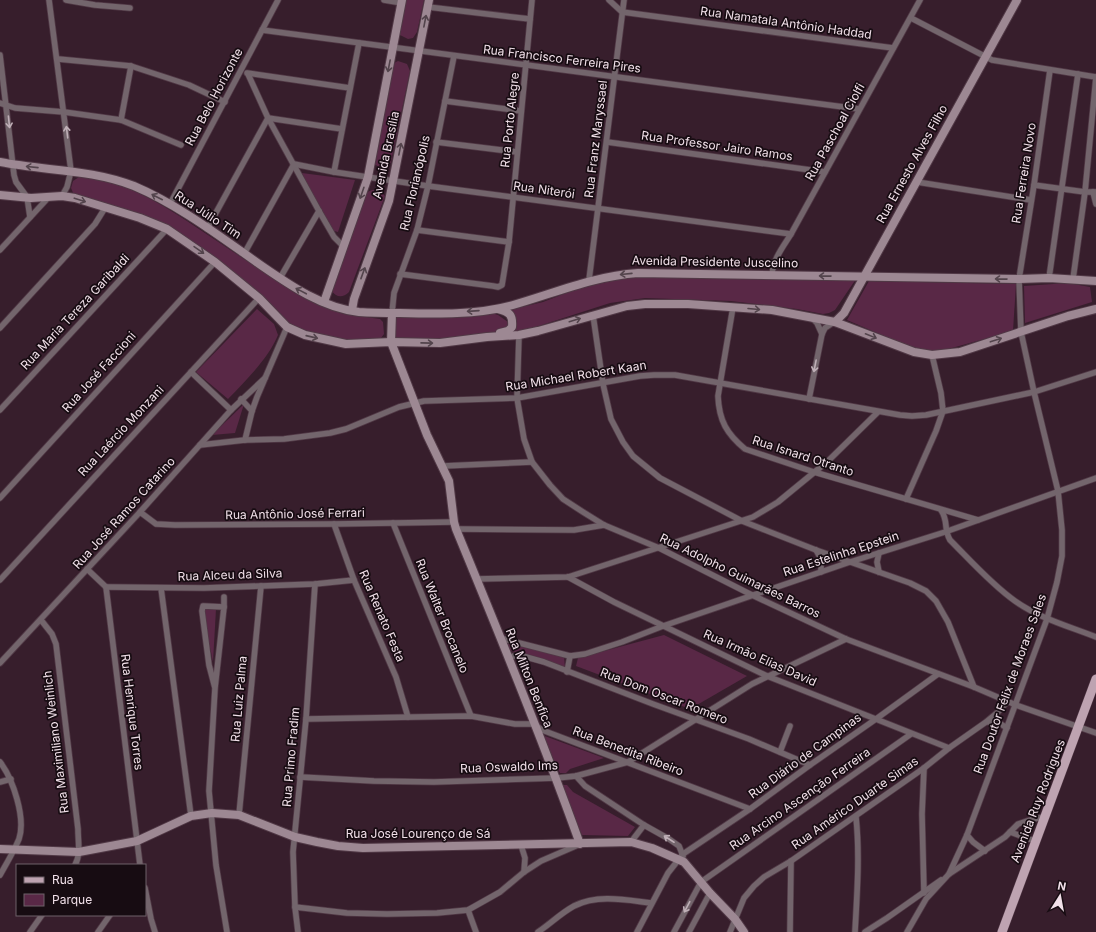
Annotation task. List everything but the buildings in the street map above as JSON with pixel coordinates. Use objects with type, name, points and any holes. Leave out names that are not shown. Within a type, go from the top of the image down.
[{"type":"main road","name":"Rua Ernesto Alves Filho","points":[[834,322],[844,313],[1017,0]]},
{"type":"main road","name":"Avenida Brasília","points":[[324,302],[368,177],[402,1]]},
{"type":"main road","name":"Avenida Brasília","points":[[352,310],[354,299],[389,201],[429,4]]},
{"type":"main road","name":"Rua Júlio Tim","points":[[0,162],[13,165],[71,171],[115,180],[135,186],[170,204],[299,290],[333,306],[360,312],[392,313]]},
{"type":"main road","points":[[0,194],[27,198],[62,196],[75,198],[140,218],[167,229],[215,262],[259,298],[286,327],[305,335],[346,344],[391,342],[440,343],[487,337],[519,335],[627,306],[645,304],[772,310],[834,322],[914,352],[932,355],[960,352],[1068,316],[1096,309]]},
{"type":"main road","name":"Avenida Presidente Juscelino","points":[[392,313],[438,314],[496,309],[513,305],[589,280],[638,273],[1019,279],[1048,278],[1096,281]]},
{"type":"main road","points":[[487,337],[508,331],[512,327],[513,319],[510,314],[506,311],[496,309]]},
{"type":"main road","points":[[391,342],[392,313]]},
{"type":"main road","name":"Rua Milton Benfica","points":[[391,342],[428,435],[449,481],[455,525],[557,778],[580,844]]},
{"type":"main road","points":[[396,355],[396,351],[405,342]]},
{"type":"main road","name":"Avenida Ruy Rodrigues","points":[[1002,932],[1096,679]]},
{"type":"main road","name":"Rua José Lourenço de Sá","points":[[0,849],[47,852],[79,852],[137,841],[191,816],[212,813],[239,815],[295,837],[338,846],[363,848],[631,842],[647,845],[681,858]]},
{"type":"main road","name":"Rua Oswaldo Ims","points":[[681,858],[710,893],[735,919],[744,932]]},
{"type":"street","points":[[49,0],[58,59],[71,171],[67,186],[62,196]]},
{"type":"street","points":[[66,0],[95,5],[130,8]]},
{"type":"street","name":"Rua Belo Horizonte","points":[[170,204],[278,0]]},
{"type":"street","points":[[384,0],[402,1]]},
{"type":"street","name":"Rua Porto Alegre","points":[[400,274],[498,286],[502,285],[513,196],[532,0]]},
{"type":"street","points":[[609,0],[622,12]]},
{"type":"street","name":"Rua Franz Maryssael","points":[[589,280],[624,0]]},
{"type":"street","name":"Rua Paschoal Ciolfi","points":[[772,275],[772,266],[775,259],[791,234],[920,0]]},
{"type":"street","points":[[429,4],[530,19]]},
{"type":"street","name":"Rua Namatala Antônio Haddad","points":[[622,12],[893,48]]},
{"type":"street","points":[[910,18],[985,57],[1009,64],[1096,77],[1085,192],[1073,279]]},
{"type":"street","name":"Rua Francisco Ferreira Pires","points":[[262,30],[419,52],[614,76],[859,109]]},
{"type":"street","points":[[334,172],[359,43]]},
{"type":"street","points":[[0,55],[15,179],[27,198],[30,217]]},
{"type":"street","name":"Rua Florianópolis","points":[[392,313],[394,293],[417,230],[428,186],[454,56]]},
{"type":"street","points":[[58,59],[130,66],[189,85],[225,102]]},
{"type":"street","points":[[121,120],[130,66]]},
{"type":"street","name":"Rua Ferreira Novo","points":[[1019,279],[1050,70]]},
{"type":"street","points":[[241,72],[350,88]]},
{"type":"street","points":[[248,74],[268,118],[319,211],[334,237],[344,247]]},
{"type":"street","points":[[1048,278],[1078,74]]},
{"type":"street","points":[[445,101],[521,111]]},
{"type":"street","points":[[0,103],[21,109],[64,112],[121,120],[181,145]]},
{"type":"street","points":[[268,118],[342,129]]},
{"type":"street","points":[[207,229],[268,118]]},
{"type":"street","points":[[436,142],[517,152]]},
{"type":"street","name":"Rua Professor Jairo Ramos","points":[[607,142],[825,172]]},
{"type":"street","points":[[244,254],[294,164]]},
{"type":"street","name":"Rua Niterói","points":[[294,164],[334,172],[428,186],[513,196],[598,209],[791,234]]},
{"type":"street","points":[[917,182],[1031,200]]},
{"type":"street","points":[[1034,184],[1094,192],[1096,204]]},
{"type":"street","points":[[0,250],[48,198]]},
{"type":"street","points":[[0,328],[95,224],[105,208]]},
{"type":"street","points":[[280,278],[319,211]]},
{"type":"street","name":"Rua Maria Tereza Garibaldi","points":[[0,410],[167,229]]},
{"type":"street","points":[[417,230],[508,242]]},
{"type":"street","name":"Rua José Faccioni","points":[[0,498],[215,262]]},
{"type":"street","points":[[1019,279],[1021,332]]},
{"type":"street","name":"Rua Laércio Monzani","points":[[0,580],[259,298]]},
{"type":"street","name":"Rua Isnard Otranto","points":[[733,307],[718,396],[724,426],[745,449],[814,472],[978,520]]},
{"type":"street","points":[[593,315],[603,384],[611,419],[622,442],[633,456],[660,478],[742,521],[816,550],[917,586],[926,592],[936,601],[948,622],[974,687]]},
{"type":"street","points":[[809,399],[822,334],[817,323],[812,318]]},
{"type":"street","name":"Rua Ernesto Alves Filho","points":[[822,334],[825,328],[834,322]]},
{"type":"street","points":[[245,440],[252,412],[286,327]]},
{"type":"street","name":"Rua Doutor Félix de Moraes Sales","points":[[907,932],[926,899],[949,874],[967,835],[1047,619],[1062,556],[1062,530],[1058,491],[1021,332]]},
{"type":"street","name":"Rua Adolpho Guimarães Barros","points":[[519,335],[517,398],[524,439],[532,462],[550,486],[563,499],[604,525],[659,548],[846,640],[974,687],[1016,705],[1096,733]]},
{"type":"street","points":[[906,499],[943,411],[941,393],[932,355]]},
{"type":"street","points":[[191,372],[231,410]]},
{"type":"street","name":"Rua Michael Robert Kaan","points":[[200,445],[245,440],[284,439],[330,433],[346,429],[399,407],[415,403],[438,400],[517,398],[603,384],[640,376],[675,375],[878,412],[912,416],[1034,392],[1096,372]]},
{"type":"street","name":"Rua José Ramos Catarino","points":[[0,663],[140,512],[241,399],[265,378]]},
{"type":"street","points":[[241,399],[252,412]]},
{"type":"street","points":[[476,579],[568,577],[742,521],[759,514],[778,502],[828,461],[878,412]]},
{"type":"street","points":[[442,466],[532,462]]},
{"type":"street","name":"Rua Estelinha Epstein","points":[[500,638],[570,656],[585,654],[752,595],[946,532],[1096,478]]},
{"type":"street","points":[[941,510],[946,517],[946,532],[950,540],[1014,600],[1047,619],[1096,637]]},
{"type":"street","name":"Rua Antônio José Ferrari","points":[[140,512],[156,524],[175,525],[393,524],[574,530],[604,525]]},
{"type":"street","name":"Rua Renato Festa","points":[[334,524],[354,580],[396,677],[408,717]]},
{"type":"street","name":"Rua Walter Brocanelo","points":[[393,524],[471,716]]},
{"type":"street","points":[[816,550],[821,559],[821,572]]},
{"type":"street","points":[[879,553],[877,562],[879,572]]},
{"type":"street","points":[[87,569],[106,587]]},
{"type":"street","name":"Rua Irmão Elias David","points":[[568,577],[614,602],[767,676],[911,734],[950,748]]},
{"type":"street","name":"Rua Alceu da Silva","points":[[106,587],[161,588],[261,586],[315,584],[354,580]]},
{"type":"street","name":"Rua Primo Fradim","points":[[298,932],[295,908],[293,852],[306,719],[315,584]]},
{"type":"street","name":"Rua Luiz Palma","points":[[239,815],[261,586]]},
{"type":"street","name":"Rua Henrique Torres","points":[[106,587],[140,864]]},
{"type":"street","points":[[161,588],[191,816]]},
{"type":"street","points":[[224,597],[215,688],[209,785],[216,865],[227,932]]},
{"type":"street","points":[[215,688],[209,665],[202,608],[203,606],[224,607]]},
{"type":"street","name":"Rua Maximiliano Weinlich","points":[[41,620],[52,634],[56,644],[78,829],[79,852],[76,864]]},
{"type":"street","points":[[576,776],[628,762],[752,684],[846,640]]},
{"type":"street","name":"Rua Dom Oscar Romero","points":[[509,657],[519,655],[544,662],[567,672],[749,739],[810,765]]},
{"type":"street","points":[[567,672],[570,656]]},
{"type":"street","name":"Rua Diário de Campinas","points":[[681,858],[938,674]]},
{"type":"street","name":"Rua Américo Duarte Simas","points":[[730,932],[741,904],[754,886],[764,877],[791,861],[856,817],[924,768],[986,722],[1008,701]]},
{"type":"street","name":"Rua Benedita Ribeiro","points":[[306,719],[471,716],[515,724],[534,724],[542,730],[750,809]]},
{"type":"street","points":[[986,722],[996,721],[1007,728]]},
{"type":"street","points":[[780,752],[790,726]]},
{"type":"street","name":"Rua Arcino Ascenção Ferreira","points":[[701,882],[911,734]]},
{"type":"street","points":[[0,762],[11,779],[17,797],[20,824],[19,838],[9,861],[0,875]]},
{"type":"street","points":[[924,768],[922,814],[923,891],[926,899]]},
{"type":"street","name":"Rua Oswaldo Ims","points":[[300,777],[374,781],[434,782],[576,776],[585,786],[679,846],[681,858]]},
{"type":"street","points":[[0,782],[11,779]]},
{"type":"street","points":[[855,932],[858,874],[858,830],[856,817]]},
{"type":"street","points":[[866,932],[923,891],[985,851],[1021,822],[1044,817]]},
{"type":"street","points":[[631,842],[644,825]]},
{"type":"street","points":[[1010,832],[1035,841]]},
{"type":"street","points":[[967,835],[973,842],[985,851]]},
{"type":"street","points":[[295,908],[347,913],[387,914],[437,913],[468,910],[500,892],[524,872],[541,861],[580,844]]},
{"type":"street","points":[[520,845],[524,858],[524,872]]},
{"type":"street","points":[[637,932],[668,873],[681,858]]},
{"type":"street","points":[[790,932],[791,861]]},
{"type":"street","points":[[674,932],[701,882]]},
{"type":"street","points":[[146,893],[155,932]]},
{"type":"street","points":[[689,932],[710,893]]},
{"type":"street","points":[[538,932],[575,906],[590,901],[617,899],[651,904]]},
{"type":"street","points":[[468,910],[476,932]]},
{"type":"street","points":[[30,932],[41,916]]},
{"type":"street","points":[[98,932],[109,916]]},
{"type":"green space","points":[[404,0],[424,0],[417,32],[413,38],[408,39],[400,35],[399,32]]},
{"type":"green space","points":[[398,61],[407,64],[410,71],[391,162],[389,165],[382,167],[377,166],[372,162],[394,63]]},
{"type":"green space","points":[[302,173],[355,180],[338,232],[330,230]]},
{"type":"green space","points":[[79,177],[116,184],[149,198],[179,216],[295,293],[318,305],[344,314],[380,319],[383,322],[384,334],[381,338],[376,340],[346,341],[327,339],[287,326],[166,227],[105,203],[74,195],[71,188],[73,181]]},
{"type":"green space","points":[[372,190],[379,190],[385,196],[349,292],[344,296],[337,296],[331,290],[365,193]]},
{"type":"green space","points":[[634,276],[856,279],[835,310],[823,314],[797,309],[731,301],[645,298],[610,303],[523,331],[514,332],[516,326],[515,321],[509,310],[543,302],[587,285]]},
{"type":"green space","points":[[869,281],[1016,284],[1013,331],[941,351],[928,351],[912,348],[847,320]]},
{"type":"green space","points":[[1068,283],[1090,287],[1092,302],[1025,323],[1024,286]]},
{"type":"green space","points":[[257,309],[274,324],[278,335],[263,361],[228,399],[196,372]]},
{"type":"green space","points":[[492,313],[508,322],[508,326],[503,332],[447,338],[394,339],[393,322],[397,318]]},
{"type":"green space","points":[[244,404],[235,433],[212,435]]},
{"type":"green space","points":[[202,608],[216,609],[213,662]]},
{"type":"green space","points":[[664,635],[747,676],[690,709],[576,666],[578,658]]},
{"type":"green space","points":[[507,641],[564,656],[565,668],[506,649]]},
{"type":"green space","points":[[542,735],[604,758],[570,769],[566,773],[560,773]]},
{"type":"green space","points":[[561,785],[567,785],[573,792],[635,827],[628,836],[582,835]]}]
